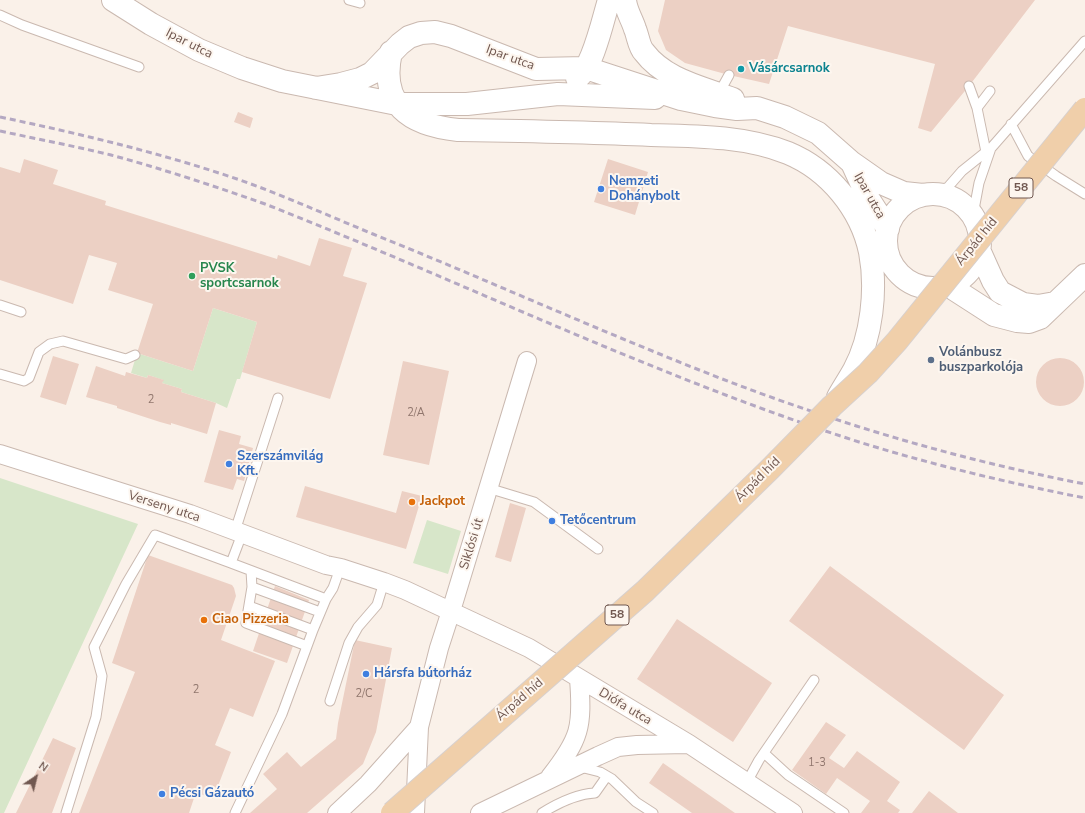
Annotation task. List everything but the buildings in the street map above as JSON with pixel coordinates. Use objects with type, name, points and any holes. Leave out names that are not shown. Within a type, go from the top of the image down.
[{"type":"main road","name":"Árpád híd","points":[[392,813],[645,591],[868,372],[897,341],[1085,110]]},
{"type":"street","name":"Ipar utca","points":[[113,0],[151,24],[199,50],[242,68],[282,81],[397,104],[467,104],[558,94],[680,99],[737,109],[756,108],[785,117],[818,133],[851,162],[892,189],[904,193],[943,195],[956,200],[973,215],[980,236],[980,252],[974,266],[969,273],[956,283],[934,289],[910,283],[898,273],[886,250],[886,239],[892,217],[900,207],[907,202],[929,195]]},
{"type":"street","points":[[558,94],[581,76],[590,60],[609,0]]},
{"type":"street","points":[[626,0],[626,8],[643,51],[662,70],[684,81],[724,84],[756,108]]},
{"type":"street","name":"Ipar utca","points":[[316,88],[360,79],[372,73],[391,52],[409,37],[421,33],[435,32],[458,39],[536,69],[590,60],[680,99]]},
{"type":"street","points":[[391,52],[388,64],[390,89],[397,104],[412,117],[424,123],[441,128],[458,130],[696,136],[734,140],[766,146],[790,153],[810,164],[825,176],[843,195],[854,211],[867,241],[872,264],[872,288],[869,326],[866,342],[854,370],[832,406]]},
{"type":"street","name":"Ipar utca","points":[[851,162],[868,198],[888,229]]},
{"type":"street","name":"Ipar utca","points":[[980,252],[992,280],[1000,292],[1023,304],[1038,306],[1055,303]]},
{"type":"street","points":[[949,286],[994,315],[1017,321],[1029,322],[1040,318],[1085,275]]},
{"type":"street","name":"Siklósi út","points":[[415,813],[419,727],[439,648],[452,611],[527,361]]},
{"type":"street","name":"Verseny utca","points":[[0,454],[190,514],[332,570],[340,568],[382,587],[404,600],[452,611]]},
{"type":"street","name":"Diófa utca","points":[[452,611],[529,648],[689,744],[793,813]]},
{"type":"street","points":[[547,781],[573,745],[579,729],[581,706],[579,679]]},
{"type":"street","name":"Siklósi út","points":[[337,813],[368,784],[419,727]]},
{"type":"street","points":[[480,813],[618,747],[689,744]]},
{"type":"lane","points":[[349,0],[360,3]]},
{"type":"lane","points":[[0,15],[22,25],[139,67]]},
{"type":"lane","points":[[929,195],[948,187],[962,171],[989,149],[1085,41]]},
{"type":"lane","points":[[969,86],[989,149],[979,183],[973,215]]},
{"type":"lane","points":[[977,108],[990,91]]},
{"type":"lane","points":[[1011,124],[1028,156],[1085,194]]},
{"type":"lane","points":[[0,305],[21,312]]},
{"type":"lane","points":[[0,374],[24,381],[29,378],[39,352],[50,344],[63,340],[126,359],[134,355]]},
{"type":"lane","points":[[231,563],[238,532],[278,398]]},
{"type":"lane","points":[[488,488],[534,502],[598,549]]},
{"type":"lane","points":[[66,813],[96,717],[102,676],[94,647],[126,584],[155,536],[326,599]]},
{"type":"lane","points":[[235,813],[282,714],[320,612],[333,588],[332,570]]},
{"type":"lane","points":[[251,571],[252,587],[246,623],[307,646]]},
{"type":"lane","points":[[252,587],[320,612]]},
{"type":"lane","points":[[330,701],[349,643],[358,627],[377,605],[382,587]]},
{"type":"lane","points":[[249,606],[313,630]]},
{"type":"lane","points":[[747,782],[764,753],[814,680]]},
{"type":"lane","points":[[764,753],[788,775],[844,813]]},
{"type":"lane","points":[[576,766],[600,772],[612,779],[636,802],[653,813]]},
{"type":"lane","points":[[542,813],[556,805],[584,794],[595,793],[607,776]]},
{"type":"green space","points":[[213,308],[257,322],[240,379],[237,379],[227,408],[181,392],[182,389],[162,383],[163,380],[148,375],[147,378],[131,373],[137,353],[193,371]]},
{"type":"green space","points":[[0,478],[138,524],[4,813],[0,813]]},
{"type":"green space","points":[[427,520],[461,531],[448,574],[413,563]]},
{"type":"railway","points":[[0,117],[121,145],[181,161],[240,180],[307,206],[677,361],[727,381],[827,417],[878,433],[981,461],[1085,484]]},
{"type":"railway","points":[[0,131],[111,155],[188,178],[265,204],[634,359],[783,416],[859,442],[971,473],[1085,498]]},
{"type":"place","name":"Vásárcsarnok","points":[[741,69]]},
{"type":"place","name":"Nemzeti Dohánybolt","points":[[601,189]]},
{"type":"place","name":"PVSK sportcsarnok","points":[[192,276]]},
{"type":"place","name":"Volánbusz buszparkolója","points":[[931,360]]},
{"type":"place","name":"Szerszámvilág Kft.","points":[[229,464]]},
{"type":"place","name":"Jackpot","points":[[412,502]]},
{"type":"place","name":"Tetőcentrum","points":[[552,521]]},
{"type":"place","name":"Ciao Pizzeria","points":[[204,620]]},
{"type":"place","name":"Hársfa bútorház","points":[[366,674]]},
{"type":"place","name":"Pécsi Gázautó","points":[[162,794]]}]
